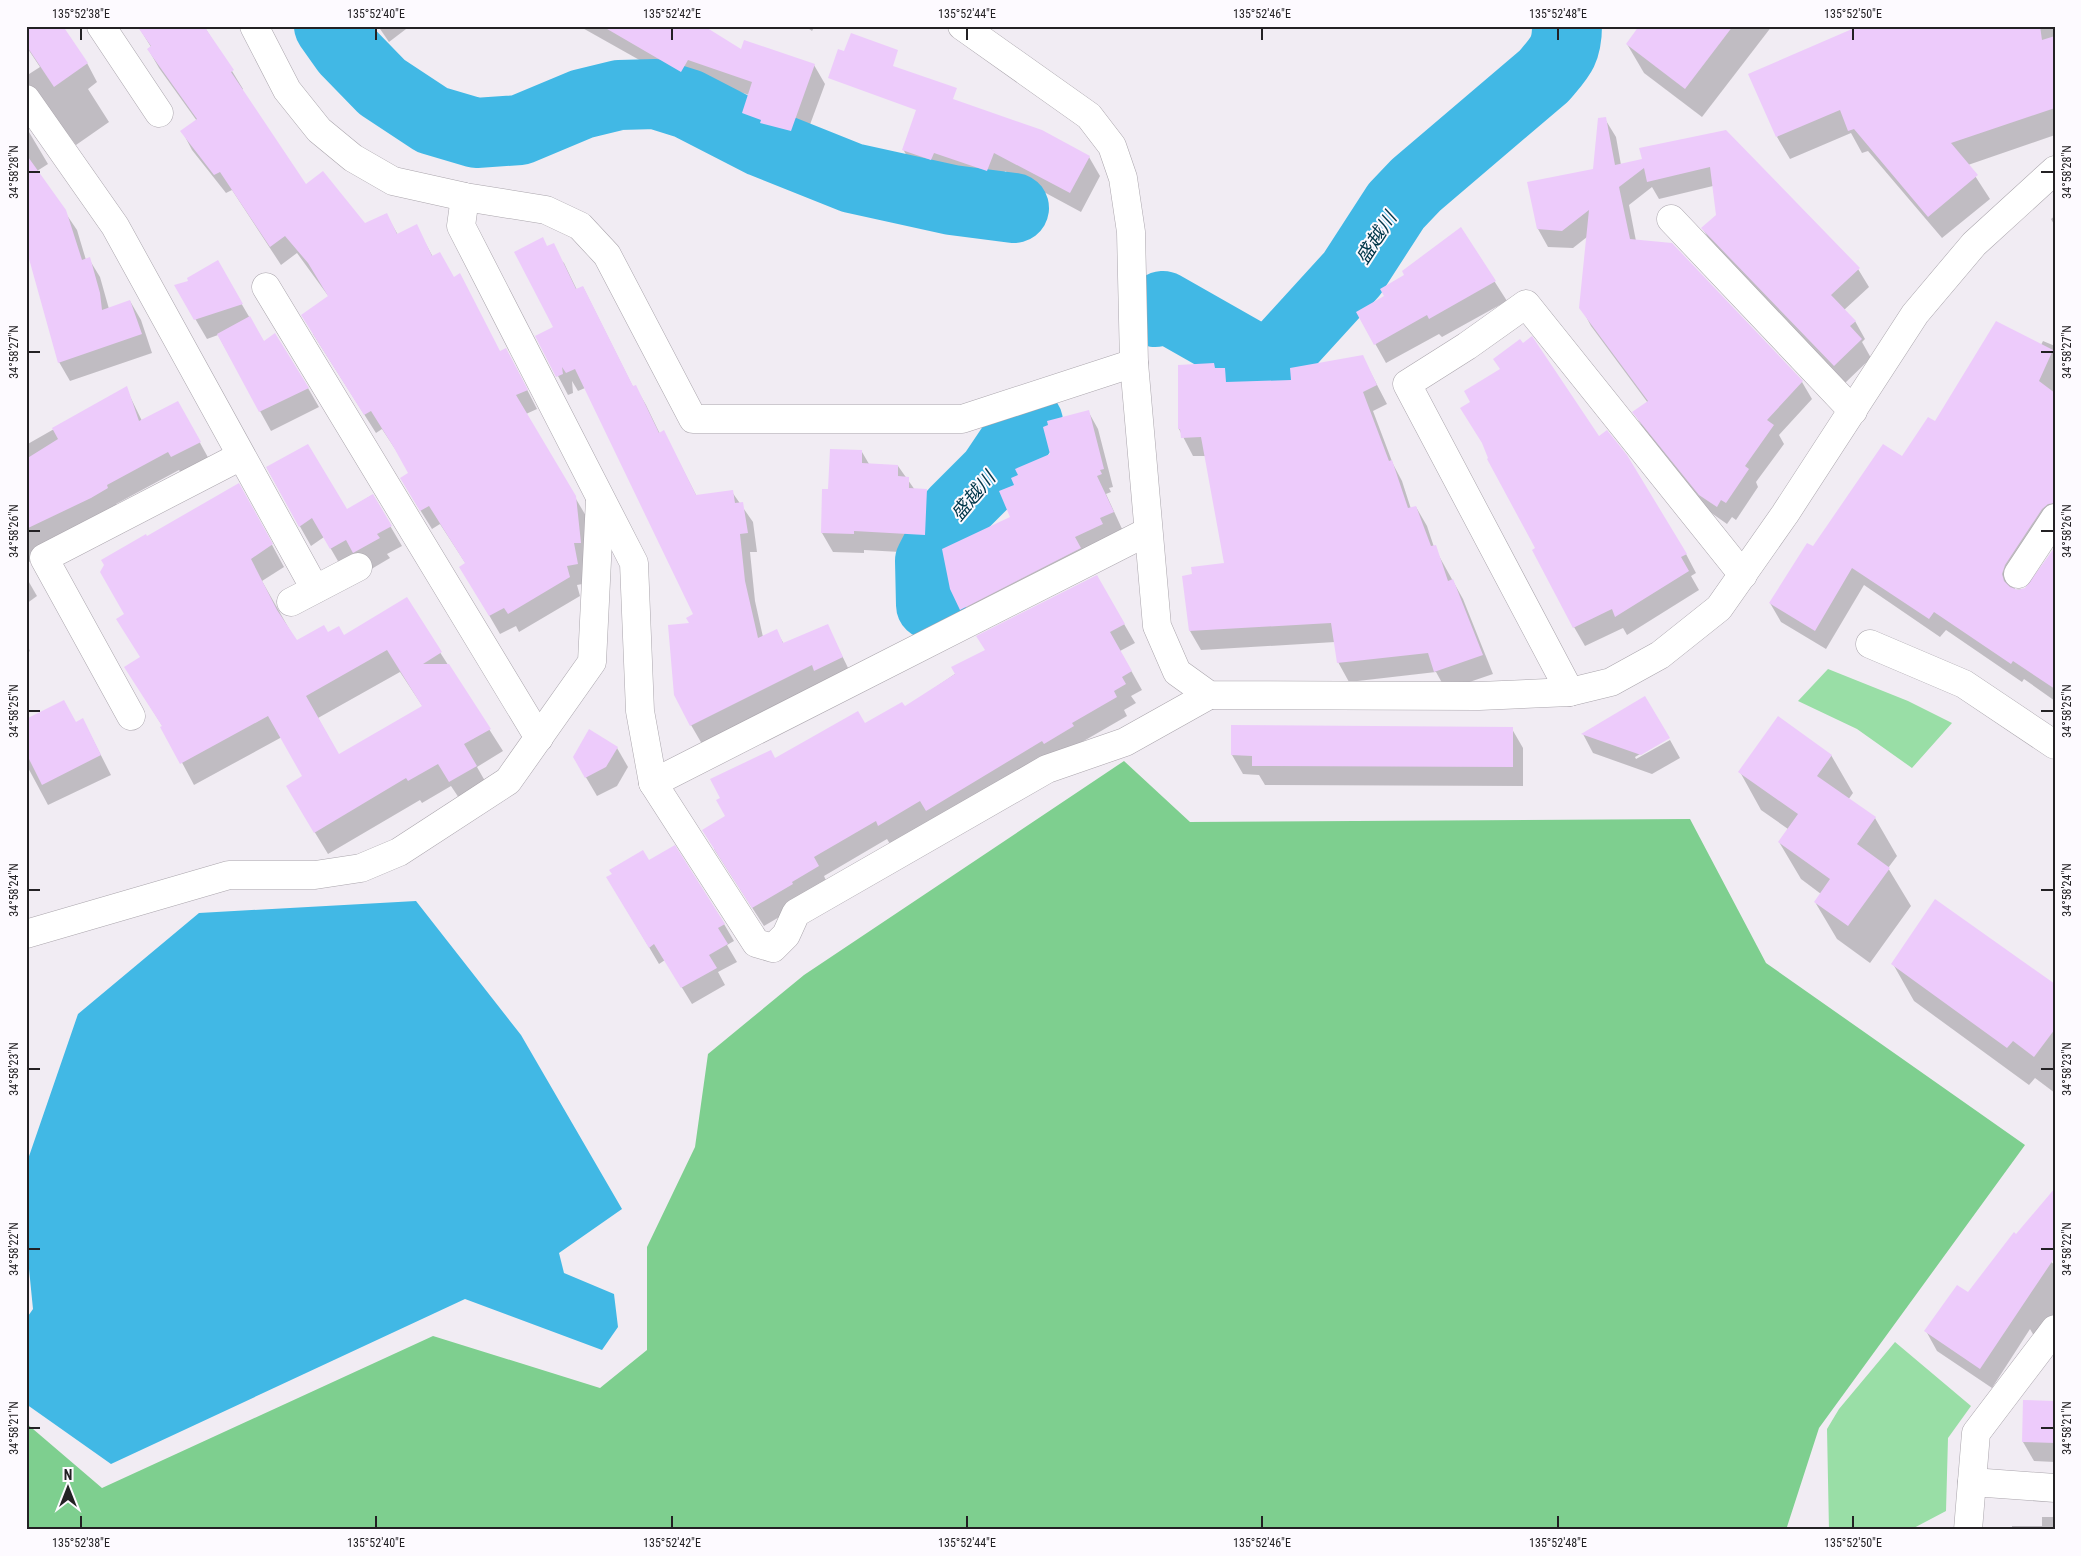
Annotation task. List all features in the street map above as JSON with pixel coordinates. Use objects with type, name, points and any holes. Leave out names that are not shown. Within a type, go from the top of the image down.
[{"type":"street","points":[[101,26],[159,113]]},
{"type":"street","points":[[254,26],[287,90],[319,130],[353,158],[393,180],[465,197],[546,210],[580,226],[607,255],[693,420],[962,420],[1134,363]]},
{"type":"street","points":[[962,26],[1089,116],[1112,146],[1123,178],[1131,232],[1134,363],[1147,532],[1157,626],[1177,672],[1209,694]]},
{"type":"street","points":[[26,99],[115,226],[315,589]]},
{"type":"street","points":[[465,197],[461,226],[634,563],[640,711],[653,783],[756,943],[773,948],[786,935],[796,913],[1047,770],[1126,742],[1209,694],[1480,696],[1570,692],[1611,682],[1660,655],[1719,608],[1853,411],[1915,314],[1974,244],[2055,170]]},
{"type":"street","points":[[1671,219],[1853,411]]},
{"type":"street","points":[[266,287],[539,738]]},
{"type":"street","points":[[1570,692],[1407,384],[1467,346],[1526,304],[1742,575]]},
{"type":"street","points":[[131,716],[44,558],[242,456]]},
{"type":"street","points":[[26,934],[229,875],[315,875],[361,868],[399,852],[508,781],[592,662],[600,498]]},
{"type":"street","points":[[2018,574],[2055,518]]},
{"type":"street","points":[[653,783],[1147,532]]},
{"type":"street","points":[[292,602],[358,567]]},
{"type":"street","points":[[1870,644],[1964,684],[2055,745]]},
{"type":"street","points":[[1968,1530],[1976,1433],[2055,1329]]},
{"type":"street","points":[[1972,1482],[2055,1488]]},
{"type":"green space","points":[[1828,669],[1908,701],[1952,723],[1912,768],[1857,729],[1798,701]]},
{"type":"green space","points":[[1124,761],[1190,822],[1690,819],[1766,963],[2025,1145],[1819,1428],[1786,1530],[26,1530],[26,1423],[102,1488],[433,1336],[600,1388],[647,1350],[647,1247],[695,1147],[708,1054],[804,975]]},
{"type":"green space","points":[[1895,1342],[1971,1406],[1948,1438],[1946,1511],[1910,1530],[1829,1530],[1827,1429],[1839,1409]]},
{"type":"water","points":[[416,901],[521,1035],[622,1209],[559,1253],[564,1273],[614,1294],[618,1327],[602,1350],[465,1299],[111,1464],[26,1404],[26,1319],[33,1309],[26,1239],[26,1165],[78,1014],[199,913]]},
{"type":"building","points":[[26,26],[63,26],[88,63],[54,87],[26,45]]},
{"type":"building","points":[[137,26],[204,26],[234,70],[231,72],[306,184],[323,171],[365,223],[387,213],[397,234],[417,224],[432,256],[440,252],[454,277],[460,273],[500,351],[506,348],[528,390],[516,395],[576,496],[581,543],[574,543],[578,564],[567,566],[570,577],[508,614],[504,608],[489,616],[459,567],[465,563],[429,506],[420,511],[400,478],[408,473],[393,446],[371,411],[364,415],[301,315],[328,296],[308,263],[285,236],[270,247],[220,172],[214,175],[180,131],[197,119],[147,49],[151,46]]},
{"type":"building","points":[[602,26],[704,26],[741,49],[744,40],[815,64],[791,131],[760,123],[761,120],[742,113],[752,82],[688,60],[681,72]]},
{"type":"building","points":[[1639,26],[1733,26],[1685,89],[1626,44]]},
{"type":"building","points":[[1859,26],[2040,26],[2042,40],[2055,36],[2055,108],[1951,143],[1978,175],[1928,217],[1854,129],[1848,131],[1840,110],[1776,137],[1748,74]]},
{"type":"building","points":[[851,33],[898,50],[893,66],[957,88],[953,99],[1042,130],[1090,156],[1070,193],[994,153],[987,171],[934,153],[931,160],[902,150],[916,110],[828,78],[838,49],[844,51]]},
{"type":"building","points":[[1606,117],[1615,165],[1642,159],[1639,148],[1726,130],[1860,268],[1831,295],[1856,321],[1850,326],[1862,339],[1834,366],[1701,228],[1716,215],[1710,167],[1647,182],[1644,168],[1619,187],[1630,239],[1672,243],[1803,381],[1767,420],[1774,425],[1745,466],[1749,469],[1726,503],[1721,500],[1717,507],[1699,495],[1632,412],[1648,401],[1579,308],[1589,210],[1562,231],[1537,229],[1527,182],[1593,169],[1598,118]]},
{"type":"building","points":[[26,154],[66,210],[82,260],[90,257],[100,293],[102,310],[130,300],[142,334],[58,363],[26,248]]},
{"type":"building","points":[[1461,227],[1496,281],[1429,319],[1427,315],[1374,345],[1356,312],[1384,296],[1380,289],[1404,275],[1402,271]]},
{"type":"building","points":[[543,237],[547,246],[554,243],[576,289],[583,286],[633,386],[636,385],[659,433],[664,430],[696,495],[733,490],[735,503],[743,502],[748,533],[740,534],[745,581],[758,638],[777,629],[783,643],[828,624],[843,657],[814,671],[812,665],[690,726],[674,695],[668,625],[689,623],[686,618],[693,614],[575,369],[566,373],[562,367],[563,374],[556,377],[535,336],[553,327],[514,252]]},
{"type":"building","points":[[218,260],[243,304],[194,320],[174,285],[188,281],[187,278]]},
{"type":"building","points":[[250,316],[264,341],[275,333],[309,388],[259,412],[217,334]]},
{"type":"building","points":[[1996,321],[2053,350],[2039,381],[2055,393],[2055,503],[2048,504],[2042,509],[2005,565],[2002,574],[2004,581],[2010,587],[2018,590],[2025,588],[2055,547],[2055,689],[2013,661],[2011,664],[1934,612],[1929,619],[1852,568],[1815,631],[1769,603],[1807,543],[1813,546],[1883,444],[1902,456],[1928,417],[1935,421]]},
{"type":"building","points":[[1532,336],[1599,436],[1607,430],[1627,455],[1687,554],[1681,557],[1689,571],[1615,617],[1612,609],[1573,628],[1532,550],[1535,548],[1487,459],[1482,443],[1460,408],[1470,402],[1464,391],[1500,369],[1493,359],[1520,339],[1523,343]]},
{"type":"building","points":[[1363,355],[1377,385],[1363,392],[1389,461],[1392,460],[1408,508],[1416,506],[1431,546],[1436,545],[1448,581],[1453,579],[1483,655],[1434,672],[1428,653],[1337,663],[1331,623],[1189,631],[1182,576],[1192,574],[1191,567],[1224,563],[1201,437],[1181,438],[1180,429],[1178,429],[1178,365],[1214,363],[1215,368],[1225,368],[1226,382],[1291,380],[1290,368]]},
{"type":"building","points":[[127,386],[139,421],[178,401],[201,442],[171,457],[168,452],[107,485],[108,488],[91,498],[26,529],[26,459],[58,439],[52,428]]},
{"type":"building","points":[[1089,410],[1104,469],[1100,470],[1102,474],[1097,476],[1114,512],[1100,518],[1103,524],[1075,537],[1081,548],[960,610],[950,589],[942,549],[1010,517],[999,491],[1014,485],[1011,478],[1018,475],[1015,469],[1050,454],[1043,427],[1048,425],[1047,421]]},
{"type":"building","points":[[308,444],[347,509],[373,494],[392,526],[377,534],[380,538],[353,553],[346,540],[330,549],[312,518],[299,527],[266,467]]},
{"type":"building","points":[[830,449],[862,450],[862,463],[898,465],[898,476],[909,477],[909,488],[927,489],[925,535],[854,531],[854,534],[821,533],[822,489],[828,489]]},
{"type":"building","points":[[239,483],[273,544],[251,559],[277,610],[297,640],[324,625],[328,632],[339,626],[344,635],[407,597],[442,652],[423,664],[449,664],[491,729],[464,744],[477,766],[449,782],[438,764],[408,781],[406,778],[314,833],[286,786],[302,776],[268,716],[180,764],[160,727],[162,726],[124,667],[140,657],[116,619],[124,614],[100,572],[104,565],[101,560],[146,534],[147,536]],"holes":[[[387,650],[422,706],[339,754],[306,696]]]},
{"type":"building","points":[[1097,575],[1125,624],[1110,632],[1132,671],[1122,677],[1126,684],[1114,691],[1117,697],[1072,723],[1074,726],[1044,744],[1042,741],[926,811],[920,801],[878,826],[876,821],[814,857],[819,866],[752,908],[702,830],[725,816],[716,800],[720,798],[710,779],[771,750],[775,758],[858,711],[865,723],[902,702],[905,706],[955,674],[951,667],[985,650],[976,636]]},
{"type":"building","points":[[1645,696],[1670,738],[1641,755],[1581,734]]},
{"type":"building","points":[[64,700],[76,722],[83,718],[101,755],[42,785],[26,753],[26,719]]},
{"type":"building","points":[[1778,716],[1832,755],[1817,776],[1876,817],[1857,844],[1890,868],[1848,926],[1814,902],[1830,879],[1778,842],[1798,814],[1738,772]]},
{"type":"building","points":[[1231,725],[1513,727],[1513,767],[1252,766],[1252,756],[1231,755]]},
{"type":"building","points":[[589,729],[618,747],[606,767],[585,778],[573,757]]},
{"type":"building","points":[[675,845],[725,924],[718,928],[728,944],[709,955],[717,968],[681,988],[654,944],[649,948],[606,877],[612,874],[609,870],[643,850],[649,860]]},
{"type":"building","points":[[1935,899],[2055,984],[2055,1029],[2034,1057],[2013,1041],[2007,1048],[1891,964]]},
{"type":"building","points":[[2055,1188],[2055,1257],[1980,1369],[1924,1331],[1957,1285],[1968,1292],[2014,1232],[2016,1234]]},
{"type":"building","points":[[2023,1400],[2055,1401],[2055,1443],[2022,1442]]},
{"type":"waterway","points":[[329,26],[346,50],[382,87],[432,120],[476,133],[520,130],[582,104],[619,95],[656,94],[688,104],[762,142],[852,178],[952,200],[1014,208]]},
{"type":"waterway","name":"盛越川","points":[[1155,312],[1163,306],[1251,356],[1266,360],[1279,354],[1352,274],[1396,206],[1416,185],[1544,76],[1562,53],[1566,42],[1567,26]]},
{"type":"waterway","name":"盛越川","points":[[931,605],[930,561],[955,512],[993,474],[1028,422]]}]
